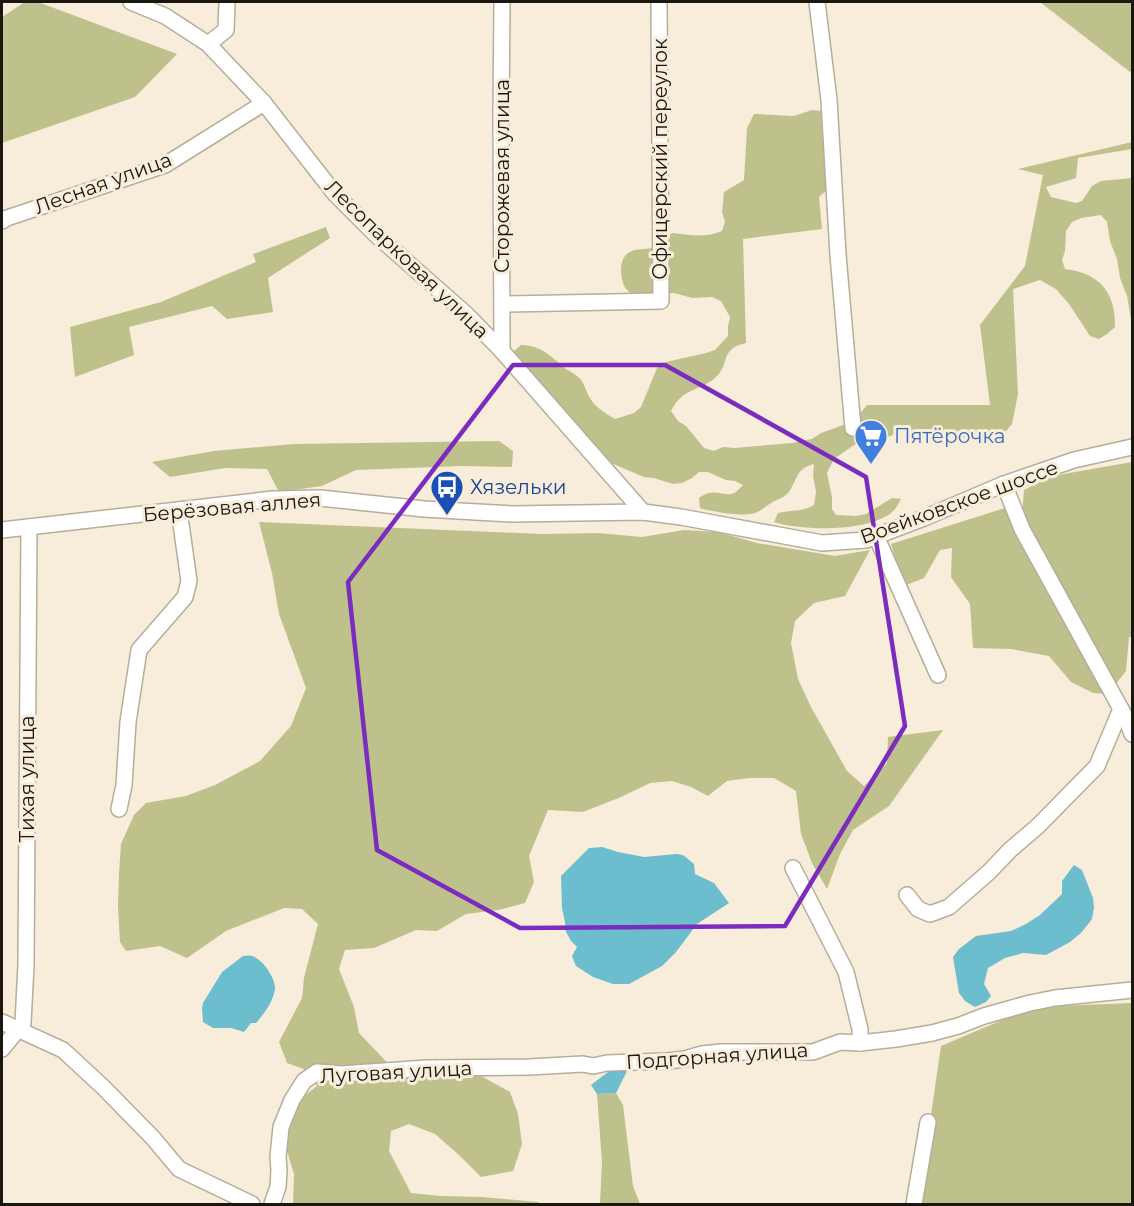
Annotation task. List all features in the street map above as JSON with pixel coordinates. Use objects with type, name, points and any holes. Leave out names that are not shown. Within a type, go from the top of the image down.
[{"type":"street","name":"Лесопарковая улица","points":[[131,2],[165,16],[208,44],[264,103],[335,194],[374,233],[467,315],[502,351],[643,512]]},
{"type":"street","points":[[208,44],[226,30],[226,2]]},
{"type":"street","name":"Сторожевая улица","points":[[502,2],[502,351]]},
{"type":"street","name":"Офицерский переулок","points":[[502,304],[661,301],[660,2]]},
{"type":"street","points":[[817,2],[829,100],[838,255],[853,428]]},
{"type":"street","name":"Лесная улица","points":[[2,221],[165,165],[264,103]]},
{"type":"street","name":"Воейковское шоссе","points":[[643,512],[822,543],[866,540],[1004,484],[1074,460],[1132,447]]},
{"type":"street","points":[[1004,484],[1022,529],[1121,709],[1132,734]]},
{"type":"street","name":"Берёзовая аллея","points":[[2,530],[273,499],[320,498],[424,509],[512,514],[643,512]]},
{"type":"street","points":[[119,809],[124,785],[128,722],[139,650],[185,597],[189,581],[179,510]]},
{"type":"street","name":"Тихая улица","points":[[18,1029],[23,1023],[26,965],[29,527]]},
{"type":"street","points":[[876,536],[938,675]]},
{"type":"street","points":[[907,896],[918,909],[930,914],[949,907],[990,872],[1097,766],[1121,709]]},
{"type":"street","points":[[793,868],[846,972],[860,1029],[860,1043]]},
{"type":"street","name":"Подгорная улица","points":[[583,1064],[593,1066],[668,1061],[702,1054],[721,1053],[813,1052],[840,1042],[860,1043],[932,1033],[984,1016],[1055,998],[1132,990]]},
{"type":"street","points":[[2,1022],[63,1050],[103,1087],[179,1168],[252,1204]]},
{"type":"street","points":[[2,1049],[18,1029]]},
{"type":"street","name":"Луговая улица","points":[[272,1204],[278,1187],[281,1127],[292,1100],[304,1081],[317,1072],[340,1074],[427,1068],[583,1064]]},
{"type":"street","points":[[914,1204],[928,1122]]},
{"type":"highlighted area","points":[[513,365],[665,365],[866,477],[905,726],[785,926],[520,928],[377,850],[348,582]]},
{"type":"green space","points":[[25,2],[38,2],[177,54],[135,97],[2,143],[2,17]]},
{"type":"green space","points":[[1040,2],[1132,2],[1132,70],[1130,72]]},
{"type":"green space","points":[[812,110],[821,111],[830,120],[839,138],[838,180],[819,197],[822,229],[743,239],[746,343],[732,349],[716,377],[681,397],[671,411],[704,448],[714,451],[723,447],[792,443],[812,439],[821,433],[849,423],[867,405],[990,405],[980,325],[1025,266],[1043,175],[1018,169],[1132,142],[1132,149],[1078,158],[1076,178],[1046,187],[1051,197],[1076,203],[1082,201],[1092,186],[1101,181],[1132,178],[1132,319],[1117,259],[1110,241],[1107,222],[1101,215],[1072,222],[1066,231],[1062,260],[1065,269],[1087,275],[1103,286],[1112,304],[1115,327],[1099,339],[1090,336],[1056,289],[1040,280],[1013,289],[1018,394],[1012,424],[990,442],[938,433],[898,430],[891,436],[854,445],[834,459],[827,473],[832,509],[836,515],[866,514],[892,498],[901,499],[890,514],[878,520],[849,527],[801,527],[774,522],[778,513],[801,510],[814,505],[816,491],[813,476],[814,464],[801,471],[784,496],[757,512],[743,514],[700,508],[699,498],[705,494],[714,492],[730,494],[738,490],[743,485],[735,481],[726,480],[708,472],[699,472],[682,483],[673,484],[644,477],[611,463],[513,352],[521,345],[535,347],[546,352],[579,378],[595,404],[615,419],[634,413],[641,407],[657,368],[666,362],[715,350],[728,336],[730,317],[721,301],[712,297],[692,298],[674,293],[633,295],[622,281],[623,260],[631,251],[659,245],[672,233],[704,235],[722,231],[725,222],[722,212],[724,192],[744,180],[747,128],[754,114],[794,116]]},
{"type":"green space","points":[[326,227],[330,238],[268,278],[273,312],[227,319],[212,306],[129,327],[134,355],[75,377],[70,327],[161,302],[256,262],[253,254]]},
{"type":"green space","points":[[499,441],[513,451],[512,467],[461,466],[356,470],[322,486],[279,492],[267,469],[225,468],[170,477],[152,462],[214,451],[294,444]]},
{"type":"green space","points":[[1132,462],[1132,637],[1129,637],[1126,671],[1108,694],[1093,693],[1071,682],[1049,656],[1011,649],[973,648],[970,604],[951,577],[952,548],[940,550],[924,578],[904,586],[891,544],[1005,508],[1022,515],[1024,490],[1052,476]]},
{"type":"green space","points":[[259,522],[542,534],[598,533],[642,537],[684,530],[718,532],[757,543],[835,556],[870,550],[845,596],[814,603],[795,621],[791,643],[798,679],[847,771],[864,786],[887,763],[888,737],[943,730],[889,806],[853,830],[840,854],[827,889],[812,863],[801,834],[796,791],[774,778],[727,781],[708,796],[672,781],[650,783],[583,812],[548,810],[529,856],[534,882],[525,903],[498,910],[466,914],[437,931],[416,930],[374,948],[345,950],[339,969],[354,1007],[359,1033],[398,1074],[472,1071],[510,1092],[518,1114],[522,1144],[513,1171],[481,1177],[435,1134],[409,1124],[391,1131],[389,1151],[411,1193],[482,1197],[540,1204],[293,1204],[294,1174],[284,1141],[286,1118],[299,1100],[317,1086],[309,1071],[287,1063],[279,1042],[302,998],[304,978],[318,924],[302,909],[284,908],[226,931],[187,958],[160,946],[126,951],[120,942],[118,906],[121,844],[134,815],[146,803],[186,796],[215,785],[260,761],[291,726],[306,688],[279,614],[272,573]]},
{"type":"green space","points":[[1132,1003],[1132,1204],[918,1204],[941,1046],[1033,1007]]},
{"type":"green space","points":[[616,1093],[623,1105],[633,1186],[640,1204],[600,1204],[602,1162],[597,1094]]},
{"type":"water","points":[[602,847],[644,857],[683,855],[694,864],[695,874],[714,883],[729,903],[697,924],[662,966],[629,984],[613,984],[593,977],[576,966],[572,956],[577,947],[566,932],[562,908],[561,876],[589,848]]},
{"type":"water","points":[[1074,865],[1082,870],[1093,898],[1094,907],[1092,919],[1081,933],[1046,955],[1023,953],[1005,958],[988,968],[984,984],[991,996],[986,1002],[975,1007],[965,1001],[959,993],[953,957],[959,949],[976,936],[1011,931],[1040,915],[1062,894],[1062,881]]},
{"type":"water","points":[[243,956],[256,958],[268,970],[275,985],[272,999],[256,1023],[251,1023],[244,1032],[231,1028],[213,1028],[203,1022],[203,1003],[222,972]]},
{"type":"water","points":[[612,1069],[627,1071],[616,1093],[597,1094],[591,1085]]},
{"type":"place","name":"Пятёрочка","points":[[871,465]]},
{"type":"place","name":"Хязельки","points":[[447,516]]}]
